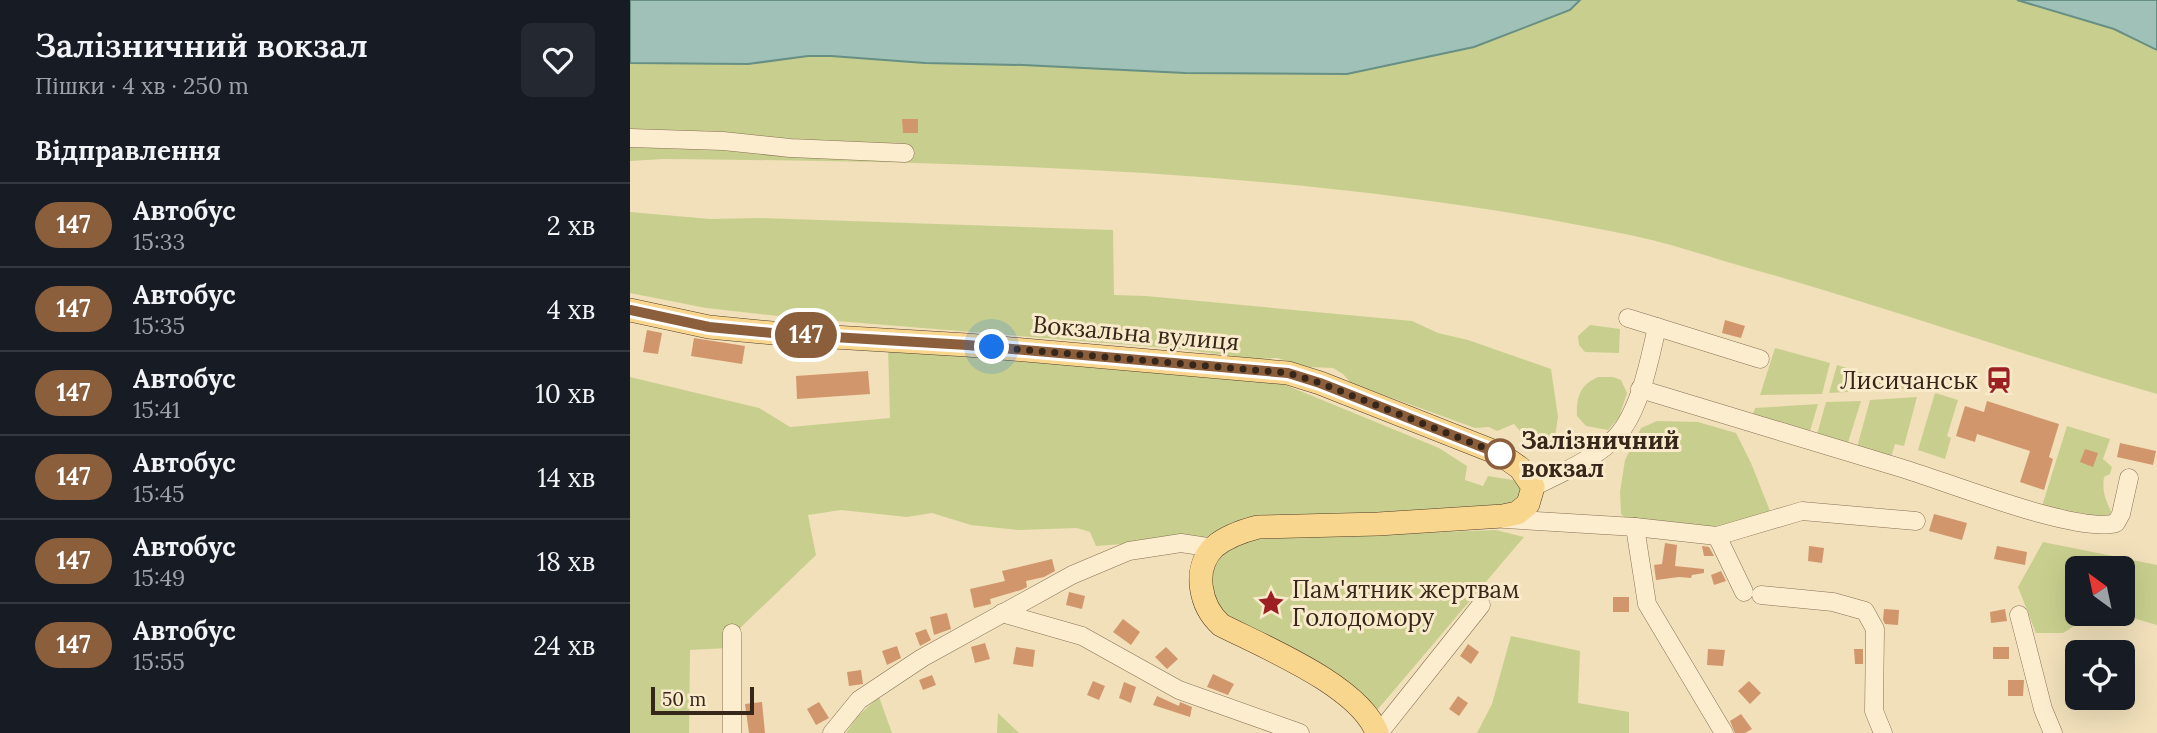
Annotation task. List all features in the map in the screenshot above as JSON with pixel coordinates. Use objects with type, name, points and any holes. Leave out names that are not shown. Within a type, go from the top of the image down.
[{"type":"main road","name":"Вокзальна вулиця","points":[[630,310],[709,327],[967,345],[1288,373],[1500,454],[1520,468],[1533,487]]},
{"type":"main road","points":[[1378,733],[1355,702],[1316,674],[1212,618],[1203,598],[1201,584],[1207,558],[1214,548],[1241,531],[1258,527],[1483,518],[1517,513],[1528,504],[1533,487]]},
{"type":"street","points":[[630,138],[905,153]]},
{"type":"street","points":[[1628,318],[1760,359]]},
{"type":"street","points":[[1533,487],[1578,464],[1613,441],[1630,417],[1657,327]]},
{"type":"street","points":[[1640,389],[2081,524],[2105,527],[2116,523],[2121,514],[2129,478]]},
{"type":"street","points":[[1483,518],[1635,527],[1717,536],[1801,511],[1916,521]]},
{"type":"street","points":[[1635,527],[1647,604],[1724,733]]},
{"type":"street","points":[[1717,536],[1753,594],[1833,602],[1865,611],[1875,629],[1874,711],[1883,733]]},
{"type":"street","points":[[832,733],[859,700],[922,658],[1072,575],[1129,551],[1181,543],[1214,548]]},
{"type":"street","points":[[1378,733],[1482,605]]},
{"type":"street","points":[[1002,612],[1082,636],[1179,690],[1300,733]]},
{"type":"street","points":[[2019,615],[2043,709],[2053,733]]},
{"type":"street","points":[[732,633],[732,733]]},
{"type":"green space","points":[[1580,0],[2017,0],[2114,29],[2157,50],[2157,394],[1675,246],[1510,213],[1390,196],[1149,173],[906,163],[663,159],[630,161],[630,63],[748,64],[808,56],[831,56],[925,63],[1185,73],[1347,74],[1474,47],[1570,10]]},
{"type":"green space","points":[[630,212],[710,219],[760,218],[1113,230],[1114,295],[1412,321],[1438,333],[1468,340],[1551,369],[1558,417],[1554,443],[1520,431],[1514,424],[1497,431],[1489,427],[1475,428],[1351,383],[1333,368],[1310,367],[1277,358],[1256,359],[1180,349],[787,317],[706,308],[630,293]]},
{"type":"green space","points":[[1590,325],[1620,329],[1619,353],[1585,352],[1579,345],[1578,336]]},
{"type":"green space","points":[[888,346],[1283,384],[1439,448],[1467,466],[1465,480],[1483,486],[1488,476],[1513,480],[1520,484],[1520,495],[1511,508],[1252,519],[1233,522],[1204,538],[1096,546],[1090,532],[1077,528],[1019,530],[971,525],[932,513],[907,517],[841,510],[808,515],[816,555],[738,630],[724,628],[727,648],[690,650],[689,733],[630,733],[630,377],[759,408],[790,427],[890,418]]},
{"type":"green space","points":[[1775,348],[1830,363],[1822,394],[1760,395]]},
{"type":"green space","points":[[1837,365],[1870,375],[1865,391],[1829,393]]},
{"type":"green space","points":[[1598,377],[1621,380],[1627,393],[1619,417],[1608,430],[1586,426],[1577,416],[1580,392]]},
{"type":"green space","points":[[1880,378],[1914,388],[1876,391]]},
{"type":"green space","points":[[1935,393],[1958,400],[1947,436],[1951,438],[1945,459],[1918,450]]},
{"type":"green space","points":[[1917,397],[1904,446],[1895,444],[1890,460],[1856,451],[1870,400]]},
{"type":"green space","points":[[1861,401],[1846,449],[1816,438],[1826,402]]},
{"type":"green space","points":[[1818,404],[1808,438],[1751,421],[1755,408]]},
{"type":"green space","points":[[1657,421],[1698,422],[1736,433],[1772,516],[1731,522],[1715,532],[1628,520],[1621,514],[1620,492],[1625,460],[1641,428]]},
{"type":"green space","points":[[2067,426],[2110,439],[2103,459],[2112,467],[2103,482],[2104,495],[2111,511],[2107,523],[2042,506]]},
{"type":"green space","points":[[1496,530],[1524,537],[1373,715],[1241,631],[1212,603],[1209,581],[1218,555],[1256,539]]},
{"type":"green space","points":[[2043,542],[2112,556],[2065,556],[2065,626],[2074,626],[2063,633],[2036,633],[2018,587]]},
{"type":"green space","points":[[2135,561],[2157,565],[2157,625],[2135,619]]},
{"type":"green space","points":[[1511,636],[1580,651],[1578,703],[1629,712],[1629,733],[1477,733],[1492,704]]},
{"type":"green space","points":[[879,697],[892,733],[846,733],[858,716]]},
{"type":"green space","points":[[998,713],[1019,733],[997,733]]},
{"type":"water","points":[[630,0],[1580,0],[1570,10],[1474,47],[1347,74],[1185,73],[925,63],[831,56],[808,56],[748,64],[630,63]]},
{"type":"water","points":[[2017,0],[2157,0],[2157,50],[2114,29]]},
{"type":"building","points":[[902,119],[918,119],[918,133],[903,133]]},
{"type":"building","points":[[1725,320],[1745,326],[1741,338],[1722,333]]},
{"type":"building","points":[[647,330],[662,333],[658,354],[643,352]]},
{"type":"building","points":[[694,338],[745,346],[742,364],[691,356]]},
{"type":"building","points":[[868,371],[870,394],[797,399],[796,376]]},
{"type":"building","points":[[1987,401],[2059,424],[2049,457],[2053,459],[2044,490],[2020,482],[2030,451],[1977,434],[1975,442],[1956,436],[1965,406],[1984,412]]},
{"type":"building","points":[[2120,443],[2156,451],[2153,465],[2117,457]]},
{"type":"building","points":[[2085,449],[2098,453],[2093,467],[2080,462]]},
{"type":"building","points":[[1934,514],[1967,523],[1962,540],[1929,531]]},
{"type":"building","points":[[1665,543],[1677,545],[1675,566],[1704,569],[1704,573],[1692,575],[1691,578],[1656,580],[1654,565],[1662,564]]},
{"type":"building","points":[[1702,546],[1709,547],[1714,556],[1704,556]]},
{"type":"building","points":[[1809,546],[1824,548],[1822,563],[1808,561]]},
{"type":"building","points":[[1997,546],[2027,552],[2025,565],[1994,559]]},
{"type":"building","points":[[1052,559],[1055,571],[1026,581],[1027,587],[1021,590],[990,599],[991,604],[974,608],[970,589],[1005,581],[1002,571]]},
{"type":"building","points":[[1721,571],[1726,581],[1714,585],[1711,575]]},
{"type":"building","points":[[1069,592],[1085,596],[1082,609],[1066,605]]},
{"type":"building","points":[[1613,597],[1629,597],[1629,612],[1613,612]]},
{"type":"building","points":[[1884,609],[1899,610],[1898,625],[1885,624]]},
{"type":"building","points":[[2005,609],[2007,621],[1991,623],[1990,612]]},
{"type":"building","points":[[947,613],[951,629],[934,635],[930,617]]},
{"type":"building","points":[[1123,619],[1140,632],[1131,645],[1113,632]]},
{"type":"building","points":[[926,629],[931,640],[920,646],[915,633]]},
{"type":"building","points":[[985,643],[990,659],[975,663],[971,647]]},
{"type":"building","points":[[1468,644],[1479,652],[1471,664],[1460,656]]},
{"type":"building","points":[[897,646],[901,658],[887,665],[882,651]]},
{"type":"building","points":[[1016,647],[1035,650],[1033,667],[1013,664]]},
{"type":"building","points":[[1166,647],[1178,659],[1167,669],[1155,657]]},
{"type":"building","points":[[1993,647],[2009,647],[2009,659],[1993,659]]},
{"type":"building","points":[[1708,649],[1725,650],[1723,666],[1707,665]]},
{"type":"building","points":[[1854,649],[1863,649],[1863,664],[1855,664]]},
{"type":"building","points":[[861,670],[863,684],[849,686],[847,672]]},
{"type":"building","points":[[1213,674],[1234,684],[1228,695],[1207,687]]},
{"type":"building","points":[[932,675],[936,685],[923,690],[919,680]]},
{"type":"building","points":[[2008,680],[2024,680],[2023,696],[2008,696]]},
{"type":"building","points":[[1093,681],[1105,686],[1099,700],[1087,695]]},
{"type":"building","points":[[1749,681],[1761,693],[1750,704],[1738,691]]},
{"type":"building","points":[[1124,682],[1136,687],[1131,703],[1119,698]]},
{"type":"building","points":[[1157,696],[1179,706],[1180,702],[1192,707],[1190,717],[1153,705]]},
{"type":"building","points":[[1458,696],[1468,703],[1459,716],[1449,709]]},
{"type":"building","points":[[762,702],[765,733],[749,733],[745,704]]},
{"type":"building","points":[[819,702],[829,718],[816,725],[807,709]]},
{"type":"building","points":[[1741,714],[1752,729],[1745,733],[1735,733],[1730,721]]},
{"type":"bus line","name":"147","points":[[630,310],[709,327],[967,345],[1288,373],[1500,454]]},
{"type":"place","name":"Лисичанськ","points":[[1999,380]]},
{"type":"place","name":"Залізничний вокзал","points":[[1500,454]]},
{"type":"place","name":"Пам'ятник жертвам Голодомору","points":[[1271,603]]},
{"type":"route","points":[[992,347],[1288,373],[1500,454]]}]
